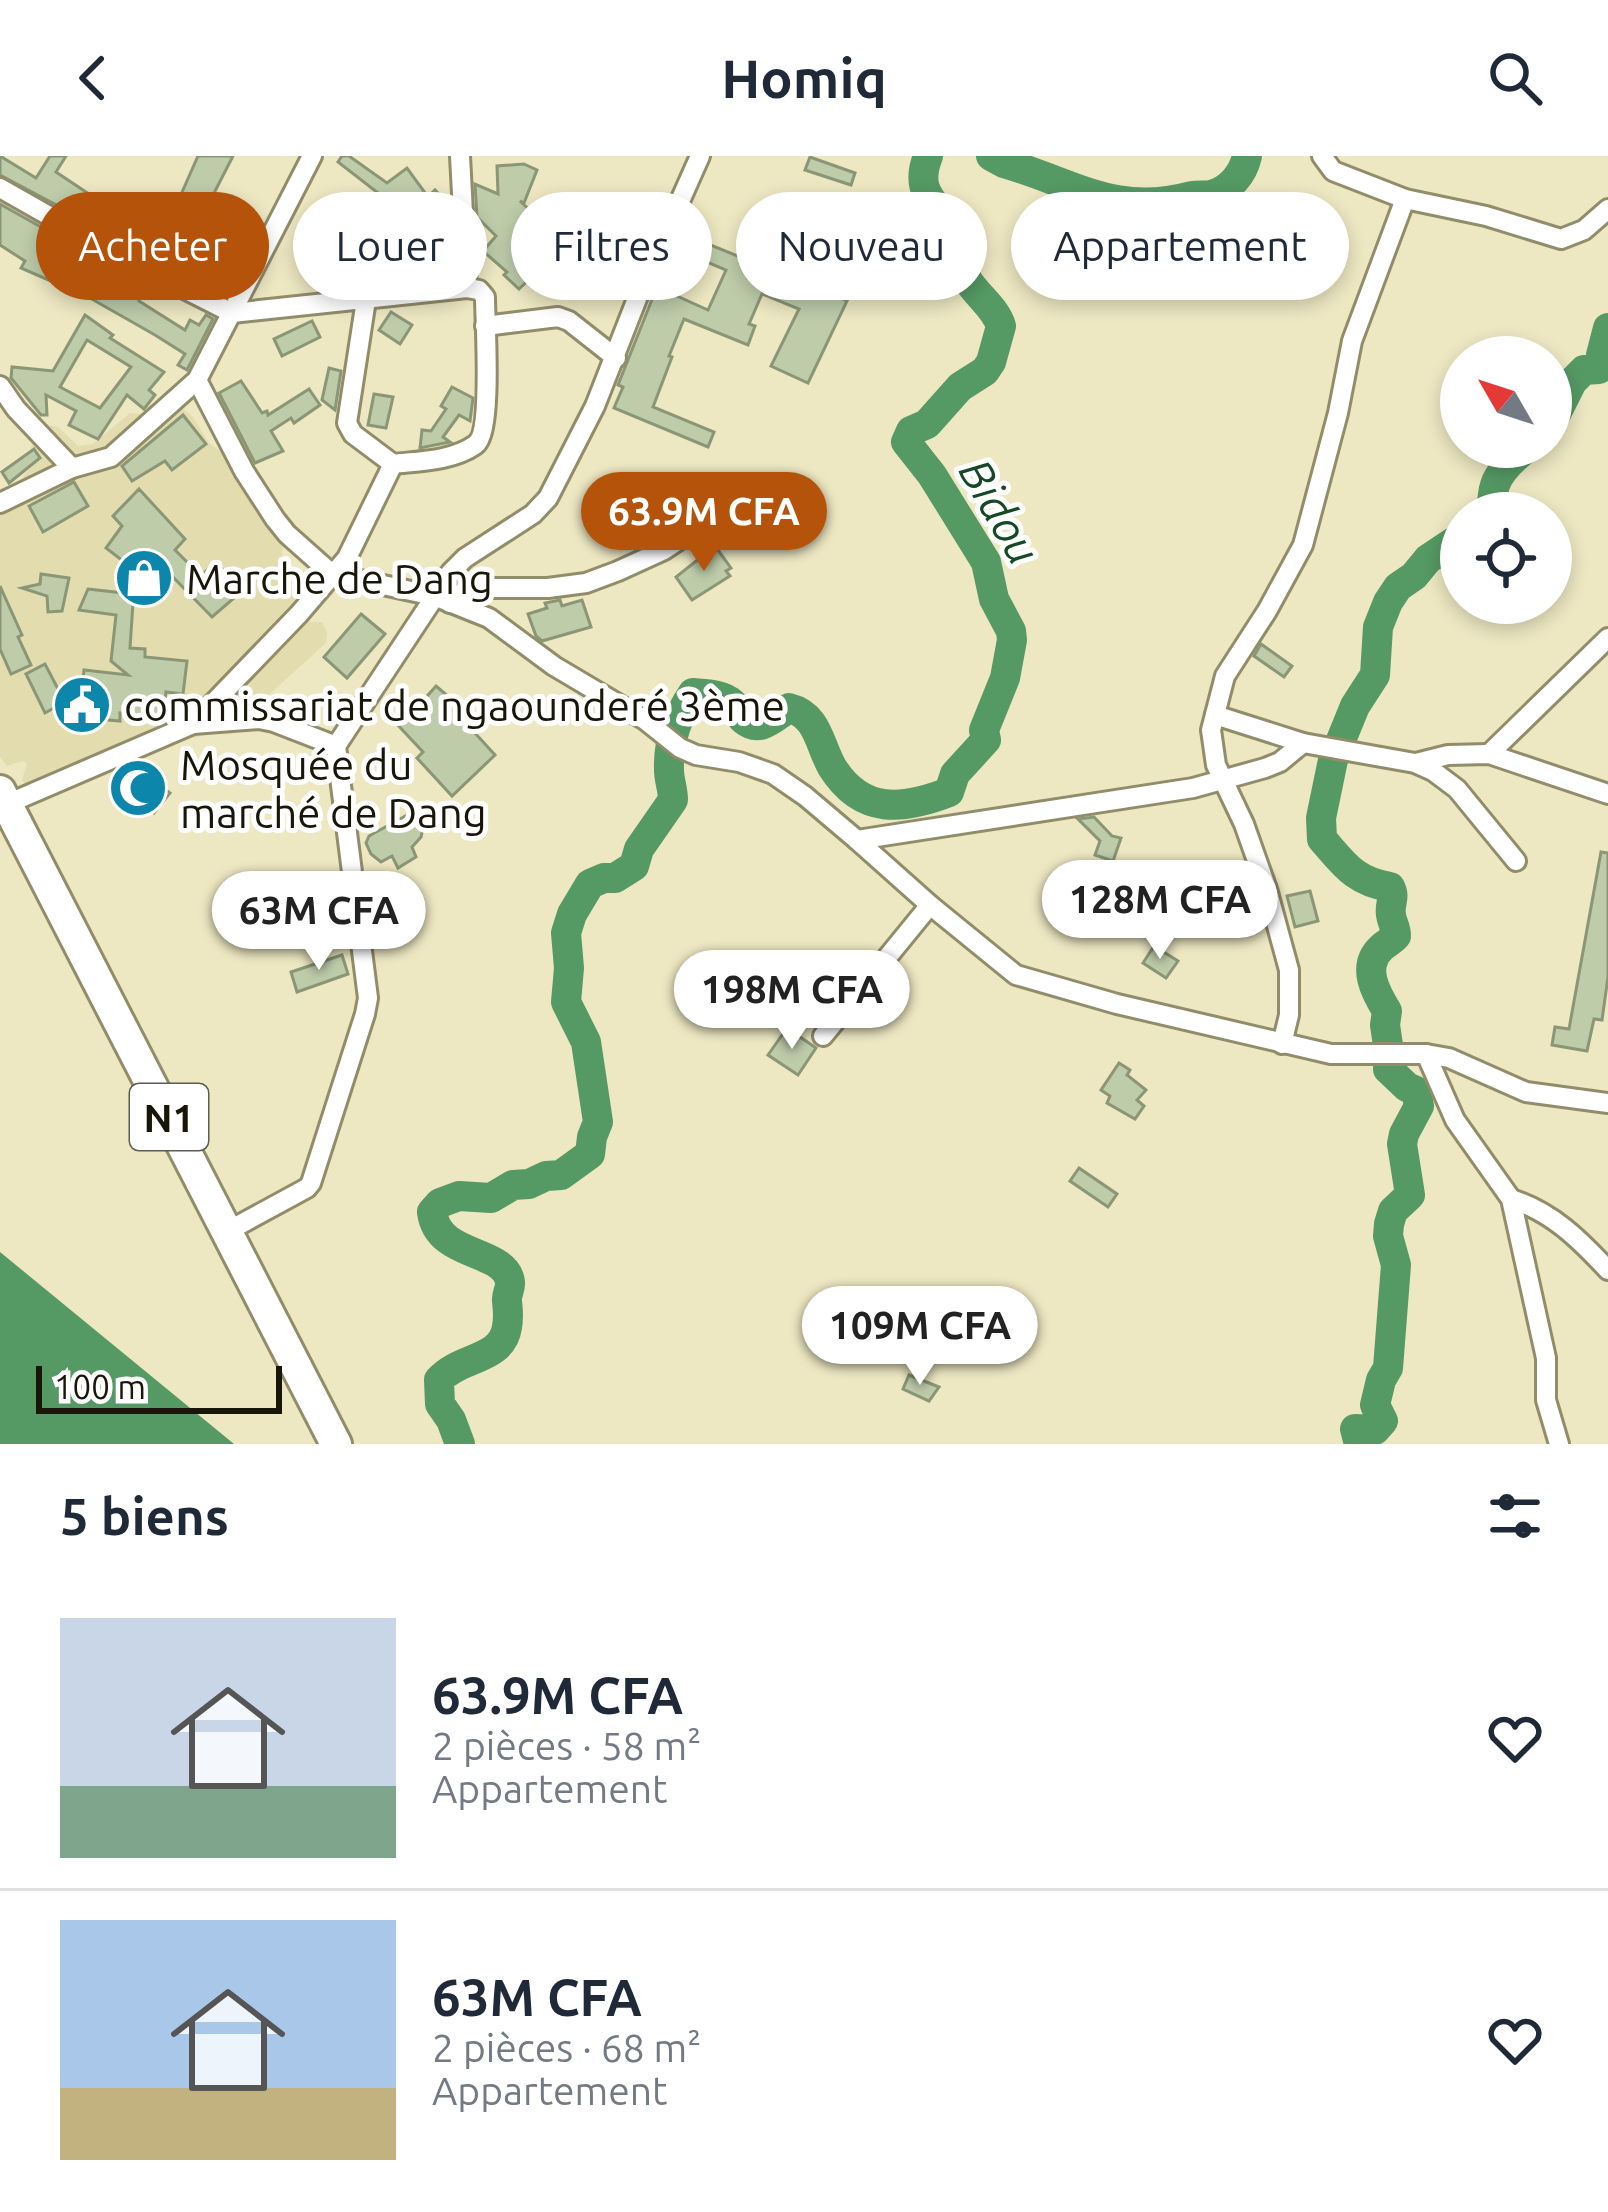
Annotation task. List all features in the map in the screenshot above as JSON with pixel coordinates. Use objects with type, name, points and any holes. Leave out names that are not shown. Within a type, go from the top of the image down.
[{"type":"highway","name":"N1","points":[[3,797],[336,1444]]},
{"type":"street","points":[[0,503],[72,468],[111,457],[196,380],[312,156]]},
{"type":"street","points":[[460,156],[462,192]]},
{"type":"street","points":[[228,1232],[311,1183],[365,1014],[368,998],[336,746],[442,600],[465,558],[548,499],[596,406],[700,156]]},
{"type":"street","points":[[1322,156],[1334,171],[1405,200],[1486,216],[1561,239],[1584,230],[1608,209]]},
{"type":"street","points":[[0,188],[232,313],[366,300],[347,423],[353,434],[393,464],[453,454],[481,440],[486,413],[485,300]]},
{"type":"street","points":[[1282,1044],[1289,1015],[1289,970],[1244,824],[1221,781],[1211,730],[1225,676],[1303,545],[1352,341],[1405,200]]},
{"type":"street","points":[[485,326],[557,317],[569,320],[616,358]]},
{"type":"street","points":[[196,380],[244,472],[275,519],[332,574],[442,600],[489,617],[554,666],[645,720],[680,748],[773,774],[1016,975],[1282,1044],[1331,1054],[1449,1058],[1526,1092],[1608,1103]]},
{"type":"street","points":[[0,386],[72,468]]},
{"type":"street","points":[[193,724],[298,614],[354,547],[393,464]]},
{"type":"street","points":[[442,600],[468,588],[586,583],[664,550],[736,490]]},
{"type":"street","points":[[1489,754],[1608,638]]},
{"type":"street","points":[[1215,715],[1303,743],[1414,763],[1433,771],[1457,789],[1516,861]]},
{"type":"street","points":[[3,797],[193,724],[260,719],[336,746]]},
{"type":"street","points":[[857,840],[1171,792],[1280,762],[1303,743]]},
{"type":"street","points":[[1414,763],[1448,755],[1489,754],[1608,794]]},
{"type":"street","points":[[823,1036],[930,905]]},
{"type":"street","points":[[1426,1054],[1456,1120],[1511,1199],[1546,1358],[1546,1400],[1559,1444]]},
{"type":"street","points":[[1511,1199],[1555,1219],[1608,1270]]},
{"type":"shaded area","name":"Marche de Dang","points":[[181,407],[209,443],[248,471],[283,539],[294,614],[322,622],[326,643],[253,709],[215,731],[195,738],[185,735],[31,794],[22,780],[27,764],[7,766],[0,757],[0,489],[19,482],[33,464],[28,454],[42,424],[58,427],[78,446],[93,444],[130,413],[168,417]]},
{"type":"shaded area","points":[[0,1252],[234,1444],[0,1444]]},
{"type":"building","points":[[0,156],[36,178],[50,156],[66,156],[56,172],[86,192],[36,194],[0,175]]},
{"type":"building","points":[[198,156],[233,156],[215,192],[182,192]]},
{"type":"building","points":[[349,156],[387,183],[407,168],[424,192],[377,192],[338,162]]},
{"type":"building","points":[[810,157],[855,173],[851,185],[805,170]]},
{"type":"building","points":[[524,164],[537,170],[528,192],[511,192],[511,282],[487,254],[496,236],[487,227],[487,192],[475,192],[475,184],[498,194],[497,166]]},
{"type":"building","points":[[0,204],[36,224],[36,275],[21,268],[25,261],[0,245]]},
{"type":"building","points":[[712,246],[736,255],[736,300],[759,300],[749,324],[755,326],[748,345],[684,319],[653,407],[714,432],[708,447],[614,408],[623,387],[618,385],[652,300],[686,300],[708,310],[726,270],[712,264]]},
{"type":"building","points":[[94,300],[140,300],[185,330],[190,320],[199,325],[206,315],[213,319],[187,370],[178,365],[185,354]]},
{"type":"building","points":[[777,300],[847,301],[808,383],[771,366],[799,309]]},
{"type":"building","points":[[391,312],[412,325],[400,344],[379,330]]},
{"type":"building","points":[[85,315],[113,335],[110,338],[164,372],[149,390],[155,395],[144,409],[127,395],[98,439],[69,425],[76,411],[46,395],[47,415],[41,415],[11,378],[12,367],[53,371]],"holes":[[[87,340],[131,367],[100,408],[60,387]]]},
{"type":"building","points":[[312,321],[320,337],[282,356],[274,339]]},
{"type":"building","points":[[329,368],[341,371],[335,410],[322,400]]},
{"type":"building","points":[[241,381],[268,415],[309,389],[320,405],[294,423],[291,418],[271,431],[283,451],[255,463],[219,393]]},
{"type":"building","points":[[452,387],[473,398],[470,421],[459,415],[443,437],[450,442],[420,448],[422,430],[431,431],[446,409],[441,406]]},
{"type":"building","points":[[374,394],[393,397],[386,428],[368,425]]},
{"type":"building","points":[[183,415],[206,444],[172,470],[165,461],[132,481],[122,466]]},
{"type":"building","points":[[34,449],[40,458],[9,483],[2,472]]},
{"type":"building","points":[[74,482],[88,506],[43,532],[29,506]]},
{"type":"building","points":[[139,489],[185,539],[175,550],[201,576],[215,562],[241,592],[212,617],[166,570],[148,588],[119,566],[123,561],[106,548],[122,526],[113,516]]},
{"type":"building","points":[[715,546],[731,568],[726,571],[730,576],[692,600],[676,577]]},
{"type":"building","points":[[41,574],[69,578],[62,611],[48,612],[47,596],[22,588],[40,584]]},
{"type":"building","points":[[0,586],[31,665],[11,674],[0,649]]},
{"type":"building","points":[[88,589],[141,595],[133,603],[130,648],[145,649],[145,657],[187,661],[183,694],[166,692],[162,719],[120,713],[120,721],[73,717],[75,696],[45,713],[26,674],[45,664],[58,689],[82,690],[84,670],[128,675],[111,661],[116,615],[79,610]]},
{"type":"building","points":[[560,600],[562,606],[582,600],[591,627],[542,641],[528,614]]},
{"type":"building","points":[[361,614],[385,634],[347,678],[324,657]]},
{"type":"building","points":[[1261,644],[1292,666],[1284,677],[1254,656]]},
{"type":"building","points":[[436,686],[458,705],[454,710],[495,755],[452,796],[417,758],[423,752],[395,722]]},
{"type":"building","points":[[137,768],[170,793],[154,813],[121,788]]},
{"type":"building","points":[[407,815],[423,828],[412,847],[416,857],[398,868],[392,856],[381,862],[366,843],[369,836]]},
{"type":"building","points":[[1094,817],[1112,836],[1121,838],[1113,861],[1095,855],[1100,841],[1078,819]]},
{"type":"building","points":[[1601,852],[1608,853],[1608,977],[1602,1020],[1594,1019],[1587,1051],[1552,1045],[1555,1027],[1569,1029]]},
{"type":"building","points":[[1310,891],[1318,921],[1295,927],[1287,896]]},
{"type":"building","points":[[1154,946],[1178,961],[1166,978],[1143,963]]},
{"type":"building","points":[[342,955],[348,974],[297,992],[291,972]]},
{"type":"building","points":[[787,1028],[816,1048],[798,1075],[768,1055]]},
{"type":"building","points":[[1119,1063],[1146,1090],[1137,1100],[1144,1106],[1135,1119],[1107,1103],[1110,1096],[1101,1090]]},
{"type":"building","points":[[1079,1168],[1117,1194],[1108,1207],[1070,1181]]},
{"type":"building","points":[[909,1375],[939,1387],[929,1401],[903,1389]]},
{"type":"waterway","name":"Bidou","points":[[460,1444],[440,1404],[439,1380],[489,1352],[504,1338],[510,1282],[497,1263],[446,1238],[432,1212],[440,1203],[459,1196],[491,1198],[513,1185],[561,1175],[590,1154],[598,1122],[586,1042],[566,1002],[566,933],[590,884],[615,878],[634,866],[639,849],[673,800],[670,749],[693,693],[728,700],[750,724],[768,722],[789,708],[799,712],[812,724],[844,783],[856,794],[884,804],[900,805],[949,792],[955,774],[986,740],[984,730],[1005,678],[1011,631],[994,599],[986,562],[906,442],[911,431],[927,424],[960,387],[985,371],[1001,326],[963,272],[954,234],[926,191],[928,156]]},
{"type":"waterway","name":"Bidou","points":[[991,156],[1095,195],[1140,203],[1218,193],[1235,180],[1247,156]]},
{"type":"waterway","points":[[1572,382],[1584,370],[1603,365],[1608,328]]},
{"type":"waterway","points":[[1494,492],[1506,468]]},
{"type":"waterway","points":[[1359,1444],[1355,1429],[1375,1430],[1383,1421],[1375,1405],[1388,1368],[1396,1265],[1389,1224],[1393,1211],[1410,1195],[1402,1144],[1419,1106],[1416,1091],[1388,1069],[1387,1011],[1371,972],[1375,955],[1396,936],[1392,891],[1344,864],[1322,839],[1321,818],[1333,760],[1355,706],[1375,675],[1378,627],[1388,602],[1398,587],[1440,551]]},
{"type":"place","name":"Marche de Dang","points":[[144,578]]},
{"type":"place","name":"commissariat de ngaounderé 3ème","points":[[82,705]]},
{"type":"place","name":"Mosquée du marché de Dang","points":[[138,788]]}]
